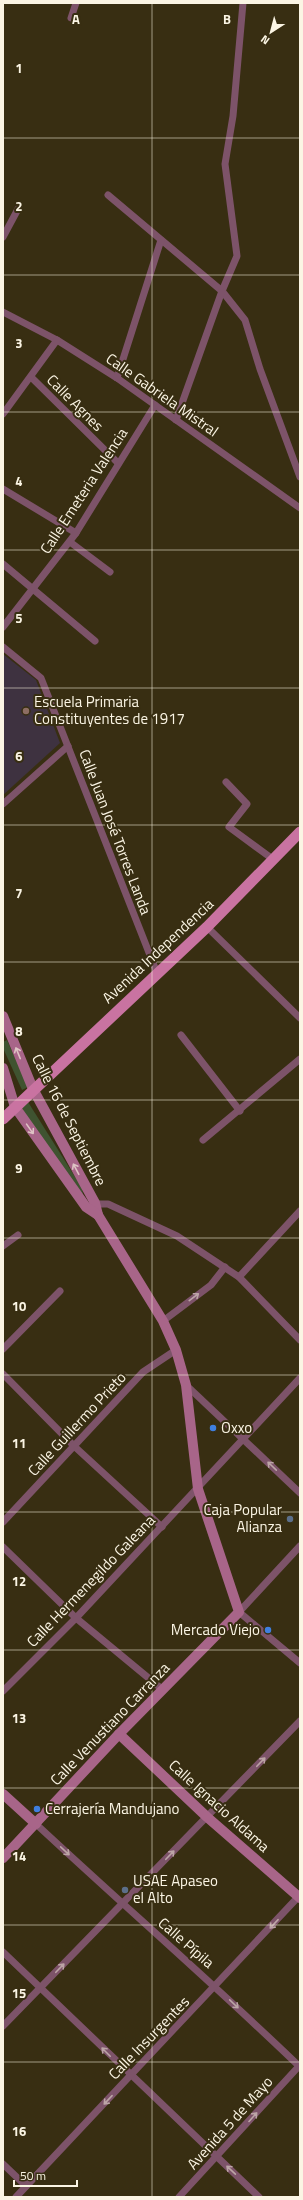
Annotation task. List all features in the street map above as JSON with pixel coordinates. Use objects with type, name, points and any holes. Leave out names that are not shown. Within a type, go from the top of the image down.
[{"type":"main road","name":"Avenida Independencia","points":[[3,1119],[33,1089],[207,927],[300,832]]},
{"type":"street","points":[[71,18],[76,3]]},
{"type":"street","points":[[176,420],[236,256],[226,164],[233,116],[243,3]]},
{"type":"street","points":[[108,195],[222,291],[244,320],[260,369],[300,477]]},
{"type":"street","points":[[3,237],[18,209]]},
{"type":"street","points":[[117,378],[161,240]]},
{"type":"street","name":"Calle Gabriela Mistral","points":[[3,312],[57,340],[117,378],[300,508]]},
{"type":"street","points":[[3,414],[31,378],[57,340]]},
{"type":"street","name":"Calle Agnes","points":[[31,378],[118,463]]},
{"type":"street","name":"Calle Emeteria Valencia","points":[[3,627],[70,542],[155,405]]},
{"type":"street","points":[[3,489],[76,533]]},
{"type":"street","points":[[70,542],[110,572]]},
{"type":"street","points":[[3,564],[95,641]]},
{"type":"street","name":"Calle Juan José Torres Landa","points":[[3,647],[41,678],[157,973]]},
{"type":"street","points":[[3,804],[68,746]]},
{"type":"street","points":[[226,782],[247,804],[229,827],[274,860]]},
{"type":"street","points":[[207,927],[300,1018]]},
{"type":"street","name":"Calle 16 de Septiembre","points":[[3,1016],[7,1034],[90,1205]]},
{"type":"street","points":[[180,1035],[240,1110]]},
{"type":"street","points":[[203,1140],[300,1059]]},
{"type":"street","name":"Calle 16 de Septiembre","points":[[3,1068],[15,1107],[98,1215],[163,1321],[176,1350],[186,1385],[198,1489],[239,1612]]},
{"type":"street","points":[[90,1205],[108,1204],[177,1236],[239,1277],[300,1340]]},
{"type":"street","points":[[239,1277],[300,1211]]},
{"type":"street","points":[[3,1246],[18,1235]]},
{"type":"street","points":[[163,1321],[211,1285],[225,1267]]},
{"type":"street","points":[[3,1349],[60,1291]]},
{"type":"street","name":"Calle Guillermo Prieto","points":[[3,1522],[143,1372],[176,1350]]},
{"type":"street","points":[[3,1374],[74,1446],[162,1527]]},
{"type":"street","name":"Calle Hermenegildo Galeana","points":[[3,1691],[76,1618],[300,1378]]},
{"type":"street","points":[[186,1385],[300,1493]]},
{"type":"street","points":[[300,1546],[239,1612],[300,1663]]},
{"type":"street","points":[[3,1547],[76,1618],[164,1690]]},
{"type":"street","name":"Calle Venustiano Carranza","points":[[3,1858],[119,1734],[164,1690],[239,1612]]},
{"type":"street","points":[[3,2026],[300,1721]]},
{"type":"street","name":"Calle Ignacio Aldama","points":[[119,1734],[207,1817],[300,1896]]},
{"type":"street","points":[[3,1794],[36,1824]]},
{"type":"street","name":"Calle Pípila","points":[[36,1824],[122,1904],[216,1987],[300,2066]]},
{"type":"street","name":"Calle Insurgentes","points":[[16,2197],[216,1987],[300,1896]]},
{"type":"street","points":[[3,1952],[130,2076],[259,2197]]},
{"type":"street","name":"Avenida 5 de Mayo","points":[[179,2197],[217,2158],[300,2066]]},
{"type":"street","points":[[3,2164],[26,2186]]},
{"type":"shaded area","name":"Escuela Primaria Constituyentes de 1917","points":[[3,654],[36,680],[60,743],[3,795]]},
{"type":"green space","points":[[7,1040],[28,1087],[22,1090],[3,1048],[3,1042]]},
{"type":"green space","points":[[28,1102],[82,1188],[83,1194],[75,1189],[21,1107]]},
{"type":"place","name":"Escuela Primaria Constituyentes de 1917","points":[[26,711]]},
{"type":"place","name":"Oxxo","points":[[213,1428]]},
{"type":"place","name":"Caja Popular Alianza","points":[[290,1519]]},
{"type":"place","name":"Mercado Viejo","points":[[268,1630]]},
{"type":"place","name":"Cerrajería Mandujano","points":[[37,1809]]},
{"type":"place","name":"USAE Apaseo el Alto","points":[[125,1890]]}]
